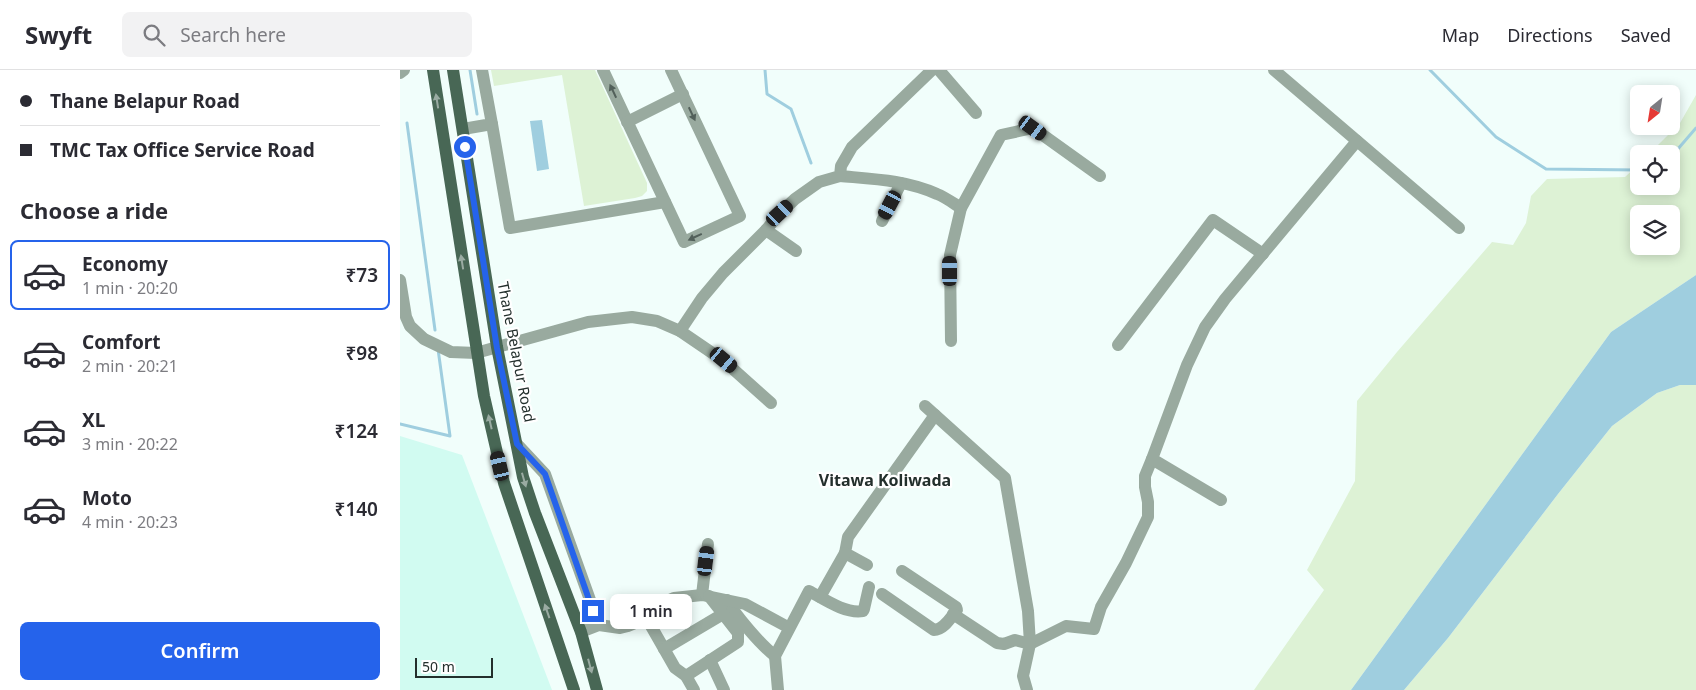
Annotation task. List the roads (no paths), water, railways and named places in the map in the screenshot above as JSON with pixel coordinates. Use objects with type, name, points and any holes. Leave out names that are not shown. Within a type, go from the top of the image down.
[{"type":"main road","points":[[433,70],[484,396],[504,483],[574,690]]},
{"type":"main road","name":"Thane Belapur Road","points":[[453,70],[497,348],[523,477],[581,632],[597,690]]},
{"type":"street","points":[[400,73],[404,70]]},
{"type":"street","points":[[482,70],[510,228],[665,202]]},
{"type":"street","points":[[603,70],[684,242],[740,216],[671,70]]},
{"type":"street","points":[[840,176],[841,166],[852,147],[932,70]]},
{"type":"street","points":[[939,70],[976,113]]},
{"type":"street","points":[[1274,70],[1459,228]]},
{"type":"street","points":[[627,122],[683,94]]},
{"type":"street","points":[[462,129],[492,124]]},
{"type":"street","points":[[952,340],[950,255],[961,208],[1001,136],[1033,128],[1100,176]]},
{"type":"street","points":[[954,614],[997,643],[1004,644],[1014,640],[1030,644],[1066,626],[1094,629],[1101,607],[1126,563],[1148,517],[1145,476],[1192,351],[1205,327],[1225,299],[1358,141]]},
{"type":"street","points":[[680,331],[702,298],[723,273],[766,230],[780,213],[795,199],[819,182],[840,176],[902,183],[938,194],[961,208]]},
{"type":"street","points":[[882,221],[902,183]]},
{"type":"street","points":[[1118,344],[1213,220],[1263,254]]},
{"type":"street","points":[[766,230],[796,250]]},
{"type":"street","points":[[400,280],[406,317],[410,326],[424,339],[451,352],[476,353],[588,322],[632,317],[657,321],[680,331],[724,360],[771,403]]},
{"type":"street","points":[[925,406],[1005,478],[1028,611],[1030,644],[1023,676],[1027,690]]},
{"type":"street","points":[[820,597],[845,553],[848,537],[935,415]]},
{"type":"street","points":[[517,444],[545,474],[599,625]]},
{"type":"street","points":[[1152,459],[1221,500]]},
{"type":"street","points":[[686,676],[736,644],[739,637],[738,633],[706,595],[708,544]]},
{"type":"street","points":[[845,553],[866,564]]},
{"type":"street","points":[[882,594],[934,630],[943,627],[957,610],[954,605],[902,571]]},
{"type":"street","points":[[778,690],[775,656],[809,591],[848,610],[863,612],[869,587]]},
{"type":"street","points":[[581,632],[599,625],[620,628],[628,626],[633,624],[643,612],[674,598],[706,595],[745,604],[784,625]]},
{"type":"street","points":[[727,600],[732,609],[767,650],[775,656]]},
{"type":"street","points":[[643,612],[675,668],[686,676],[694,690]]},
{"type":"street","points":[[664,649],[723,614]]},
{"type":"street","points":[[710,660],[724,690]]},
{"type":"water","points":[[542,120],[549,169],[537,171],[530,121]]},
{"type":"water","points":[[1696,275],[1696,385],[1680,385],[1657,393],[1612,426],[1448,638],[1404,690],[1351,690],[1611,332]]},
{"type":"waterway","points":[[470,70],[477,114]]},
{"type":"waterway","points":[[765,70],[767,94],[791,109],[811,163]]},
{"type":"waterway","points":[[1430,70],[1496,137],[1546,169],[1630,170]]},
{"type":"waterway","points":[[407,123],[435,330]]},
{"type":"waterway","points":[[1680,147],[1696,128]]},
{"type":"waterway","points":[[400,424],[450,436],[438,349]]},
{"type":"district","name":"Vitawa Koliwada","points":[[885,480]]}]
